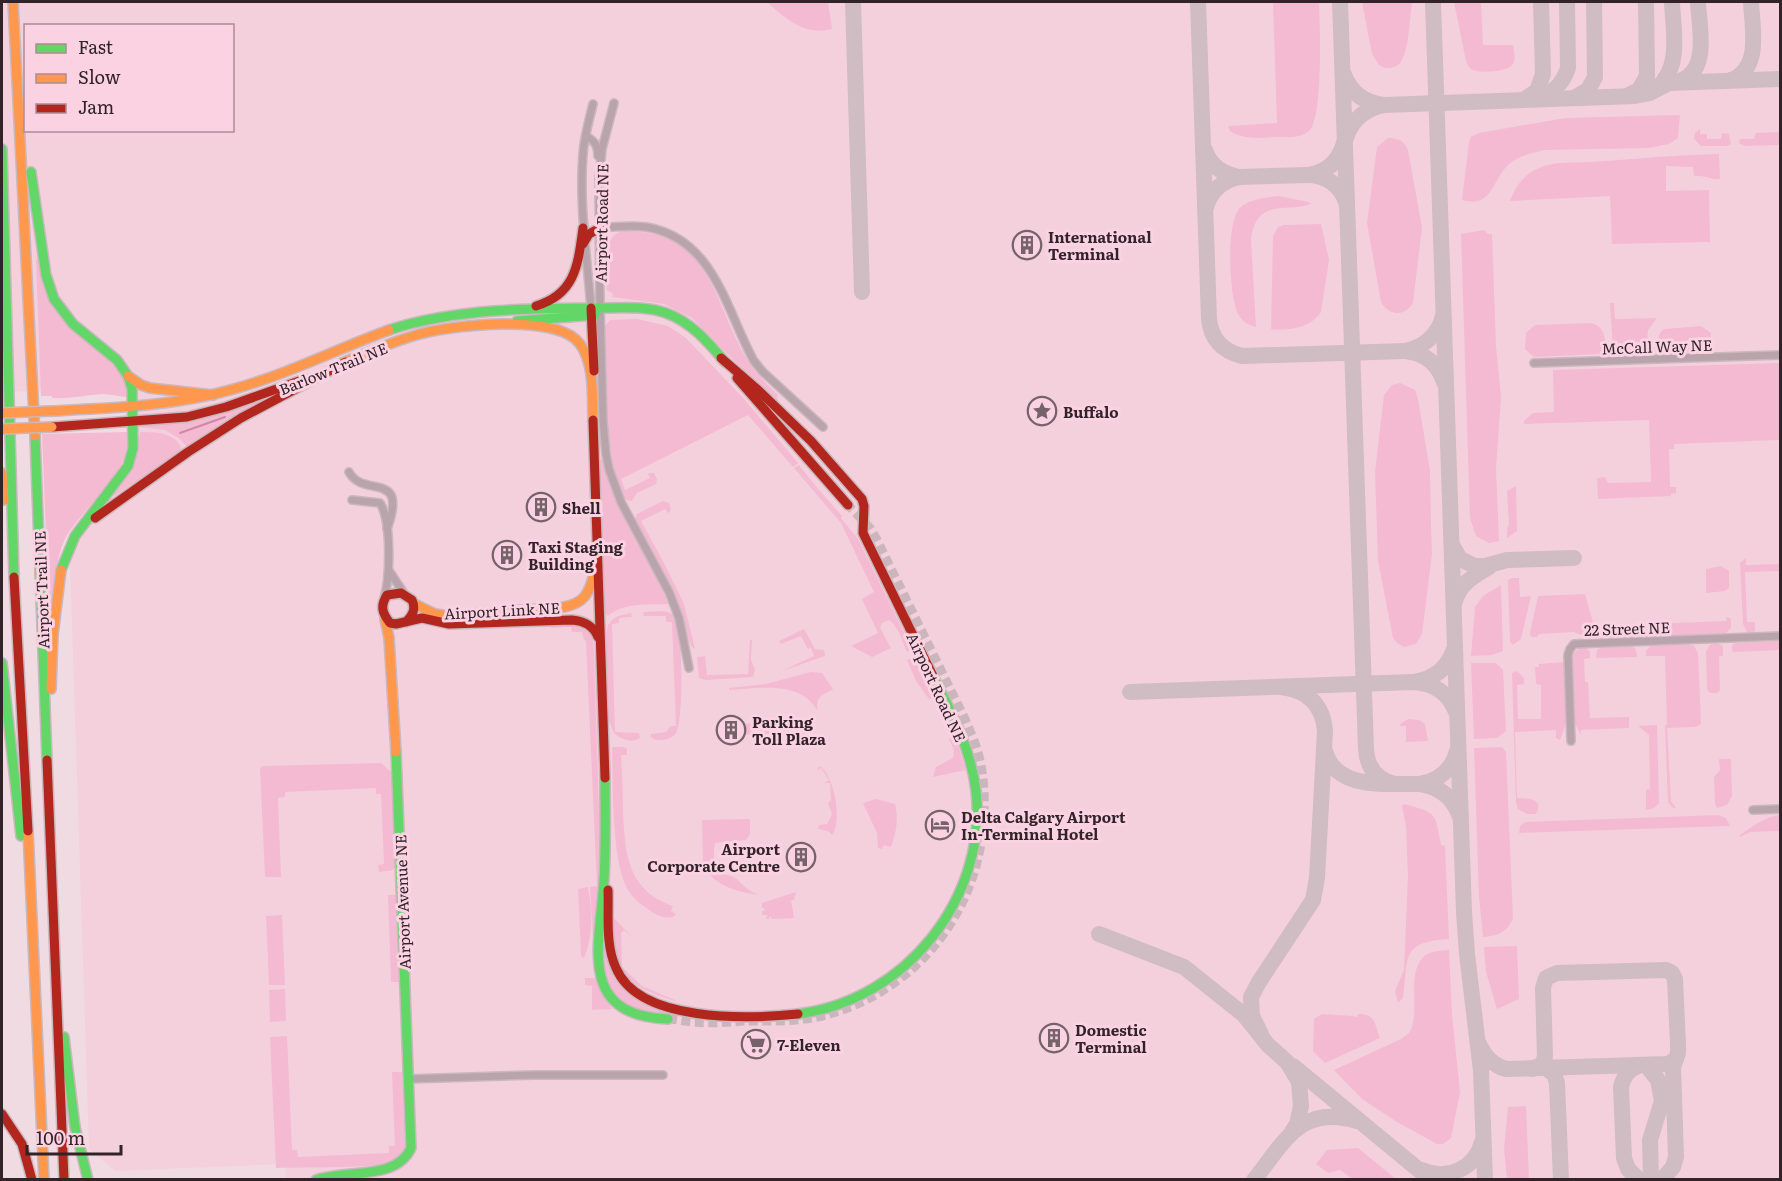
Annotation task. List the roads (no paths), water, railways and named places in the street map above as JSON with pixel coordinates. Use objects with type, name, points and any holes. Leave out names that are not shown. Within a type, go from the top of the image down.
[{"type":"main road","name":"Airport Trail NE","points":[[13,2],[22,139],[64,1179]]},
{"type":"main road","points":[[22,139],[27,148],[46,275],[54,300],[73,324],[117,360],[128,376],[132,389],[133,448],[128,466],[66,552],[57,590],[53,635],[47,796]]},
{"type":"main road","name":"Airport Trail NE","points":[[2,149],[15,618],[32,902],[44,1179]]},
{"type":"main road","points":[[579,258],[583,228]]},
{"type":"main road","points":[[504,312],[542,305],[558,297],[572,282],[585,239],[600,228]]},
{"type":"main road","name":"Airport Road NE","points":[[594,311],[636,307],[665,312],[693,329],[721,358],[805,458],[848,505]]},
{"type":"main road","points":[[496,324],[594,311],[593,422]]},
{"type":"main road","name":"Barlow Trail NE","points":[[2,413],[132,407],[213,394],[279,375],[386,332],[439,316],[504,312],[594,311]]},
{"type":"main road","name":"Barlow Trail NE","points":[[2,429],[187,417],[273,391],[410,337],[432,331],[496,324],[553,328],[574,337],[584,350],[588,361],[593,422]]},
{"type":"main road","name":"Airport Road NE","points":[[593,422],[605,791],[605,867],[611,951],[615,965],[623,980],[652,999],[692,1013],[712,1016],[780,1015],[814,1011],[848,1001],[877,988],[909,965],[939,933],[960,895],[972,864],[976,838],[977,804],[974,773],[959,728],[863,533],[862,499],[811,441],[721,358]]},
{"type":"main road","points":[[84,525],[188,452],[242,418],[346,362]]},
{"type":"main road","points":[[128,376],[150,388],[213,394]]},
{"type":"main road","points":[[2,473],[15,618]]},
{"type":"main road","name":"Airport Link NE","points":[[413,603],[435,614],[448,616],[579,604],[589,595],[597,560]]},
{"type":"main road","points":[[393,592],[403,592],[413,603],[413,615],[403,623],[390,623],[381,609],[384,599],[393,592]]},
{"type":"main road","points":[[469,623],[477,618],[528,615],[534,609]]},
{"type":"main road","name":"Airport Link NE","points":[[403,623],[422,618],[449,624],[580,621],[588,623],[594,629],[600,645]]},
{"type":"main road","name":"Airport Avenue NE","points":[[342,1178],[387,1171],[398,1167],[408,1158],[411,1148],[394,700],[386,619]]},
{"type":"main road","name":"Airport Avenue NE","points":[[391,656],[395,635],[403,623]]},
{"type":"main road","points":[[2,663],[18,817],[32,902]]},
{"type":"main road","name":"Airport Road NE","points":[[605,867],[599,932],[599,965],[602,982],[616,1004],[630,1013],[645,1018],[668,1019]]},
{"type":"main road","points":[[54,964],[67,1054],[71,1105],[88,1179]]},
{"type":"main road","points":[[2,1113],[17,1132],[29,1163],[32,1179]]},
{"type":"main road","points":[[316,1179],[335,1175],[342,1178]]},
{"type":"street","name":"Airport Road NE","points":[[614,103],[602,149],[599,180],[600,228],[594,311],[604,438],[609,469],[621,502],[674,605],[683,630],[689,668]]},
{"type":"street","points":[[593,104],[582,167],[583,228],[594,311]]},
{"type":"street","points":[[586,136],[597,146],[599,180]]},
{"type":"street","points":[[600,228],[630,226],[648,228],[669,234],[693,250],[711,271],[758,367],[824,427]]},
{"type":"street","name":"McCall Way NE","points":[[1534,363],[1780,355]]},
{"type":"street","points":[[349,472],[352,479],[358,483],[374,485],[390,494],[394,502],[387,529]]},
{"type":"street","points":[[352,500],[380,503],[383,509],[387,529],[389,571],[384,599]]},
{"type":"street","points":[[389,571],[403,592]]},
{"type":"street","name":"22 Street NE","points":[[1571,741],[1568,655],[1575,644],[1780,636]]},
{"type":"street","points":[[1753,810],[1780,809]]},
{"type":"street","points":[[408,1079],[534,1075],[663,1075]]},
{"type":"waterway","points":[[180,433],[225,417]]},
{"type":"tunnel","points":[[668,1019],[708,1023],[794,1020],[822,1016],[856,1004],[888,988],[915,966],[938,941],[957,913],[971,881],[980,847],[984,811],[983,780],[976,745],[876,538],[870,528],[848,505]]},
{"type":"place","name":"International Terminal","points":[[1027,245]]},
{"type":"place","name":"Buffalo","points":[[1042,411]]},
{"type":"place","name":"Shell","points":[[541,507]]},
{"type":"place","name":"Taxi Staging Building","points":[[507,555]]},
{"type":"place","name":"Parking Toll Plaza","points":[[731,730]]},
{"type":"place","name":"Delta Calgary Airport In-Terminal Hotel","points":[[940,825]]},
{"type":"place","name":"Airport Corporate Centre","points":[[801,857]]},
{"type":"place","name":"Domestic Terminal","points":[[1054,1038]]},
{"type":"place","name":"7-Eleven","points":[[756,1044]]}]
